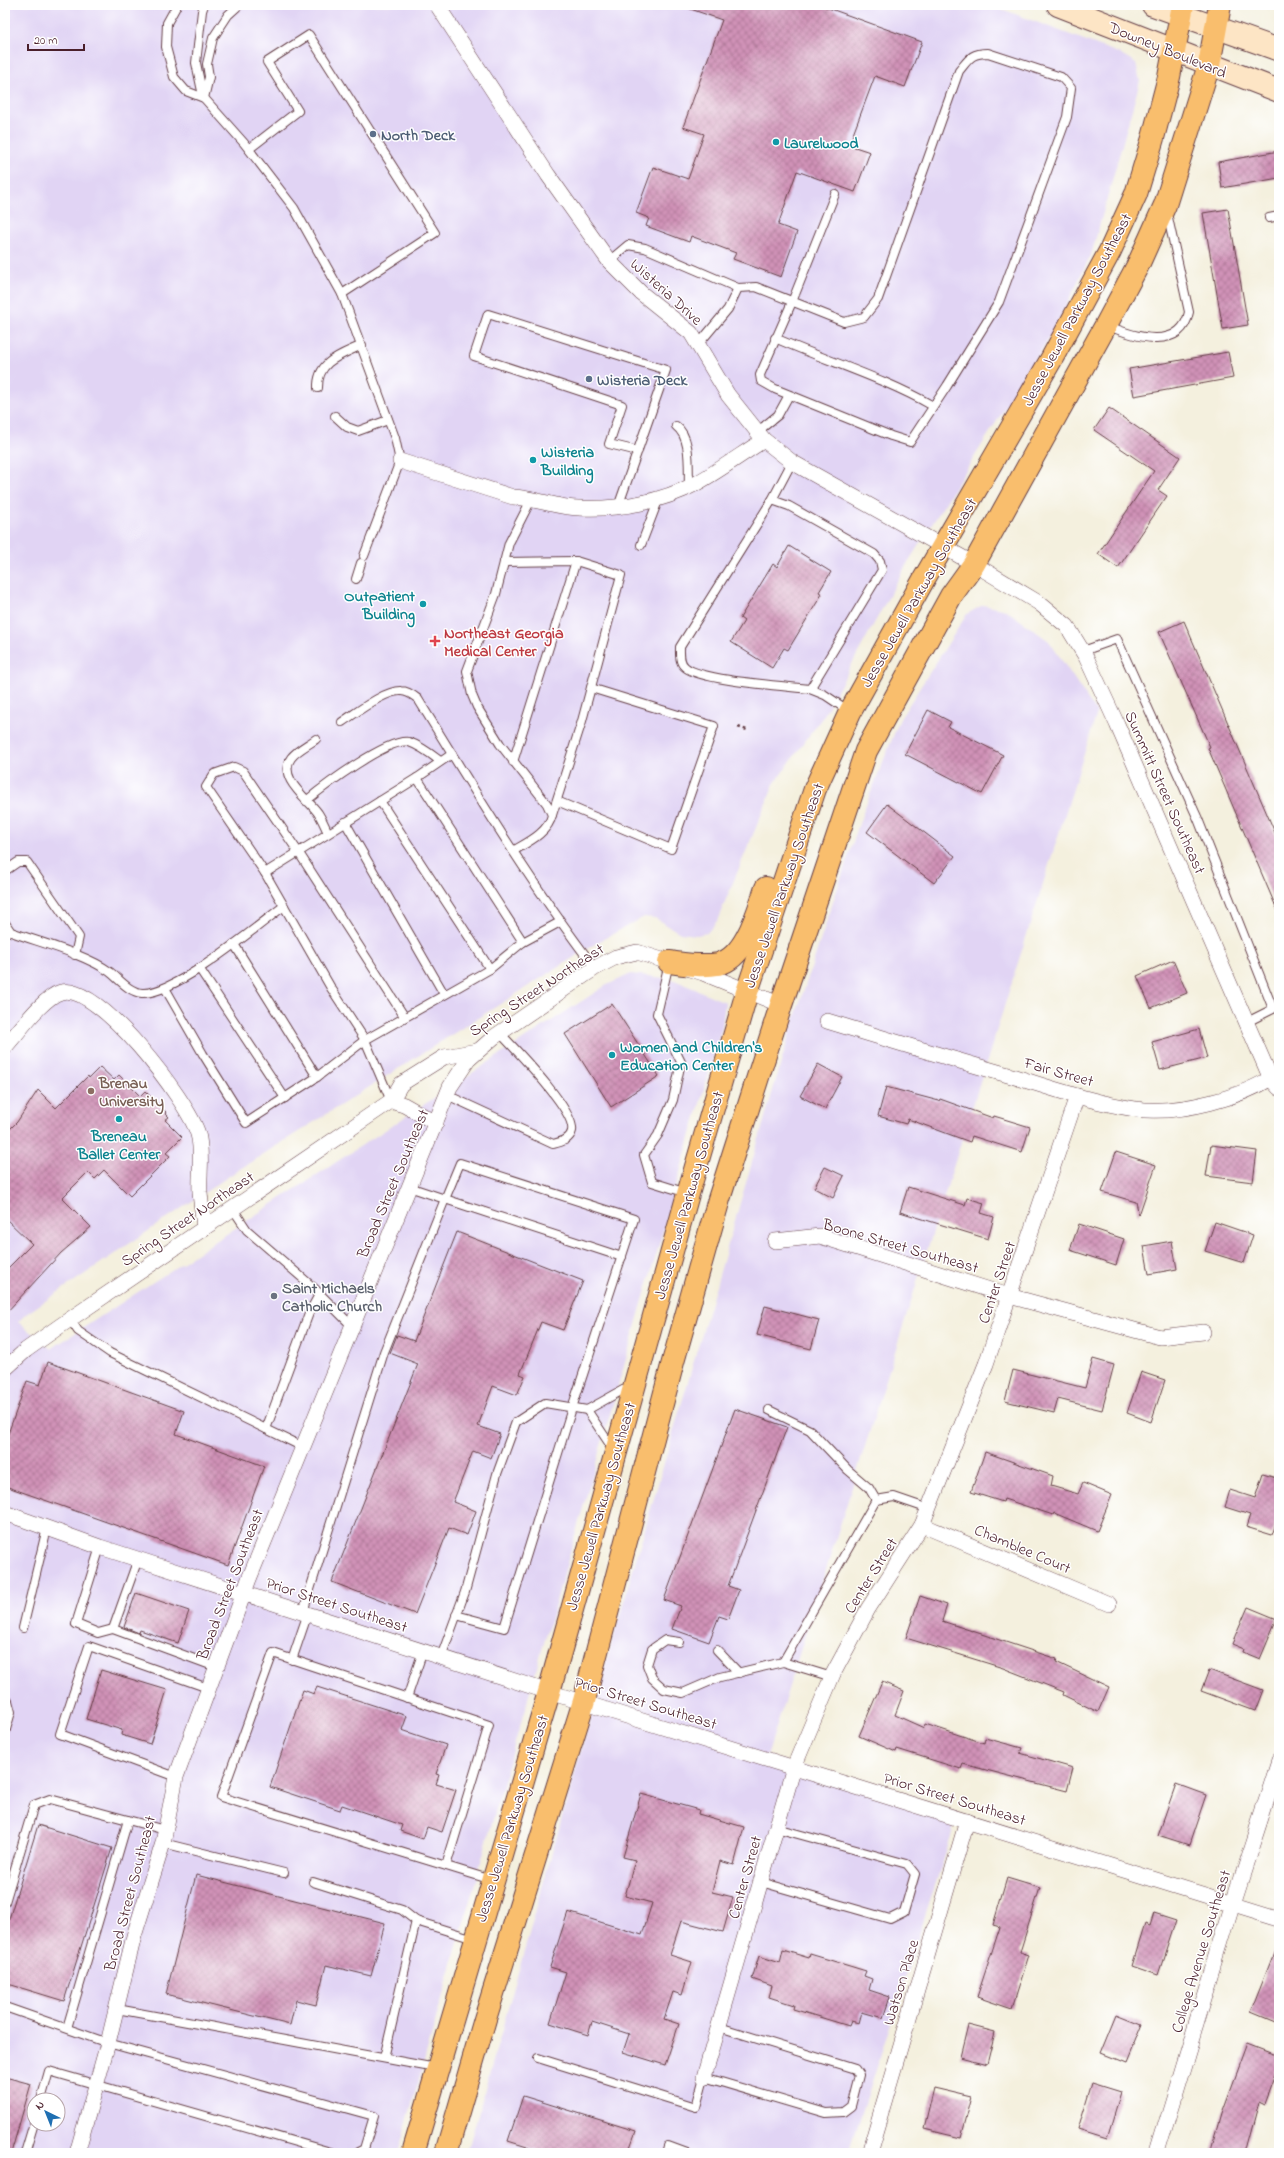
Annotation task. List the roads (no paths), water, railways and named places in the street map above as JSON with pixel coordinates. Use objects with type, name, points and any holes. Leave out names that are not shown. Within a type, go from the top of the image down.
[{"type":"main road","name":"Downey Boulevard","points":[[1058,5],[1279,91]]},
{"type":"main road","points":[[1153,5],[1182,10],[1217,28],[1279,50]]},
{"type":"main road","name":"Jesse Jewell Parkway Southeast","points":[[446,2153],[485,2019],[584,1701],[673,1362],[719,1199],[781,1005],[866,751],[951,596],[974,564],[1138,265],[1165,204],[1209,65],[1220,5]]},
{"type":"main road","name":"Jesse Jewell Parkway Southeast","points":[[413,2153],[549,1692],[634,1384],[747,992],[815,789],[850,712],[924,579],[944,547],[1052,358],[1110,251],[1136,194],[1153,138],[1174,51],[1182,10]]},
{"type":"main road","points":[[669,962],[705,966],[720,963],[736,954],[748,935],[782,846],[815,789]]},
{"type":"street","name":"Wisteria Drive","points":[[437,5],[548,175],[609,261],[641,293],[691,333],[697,346],[728,395],[760,436],[792,462],[974,564]]},
{"type":"street","points":[[400,461],[513,497],[532,498],[577,508],[618,507],[659,498],[689,486],[760,436]]},
{"type":"street","name":"Summitt Street Southeast","points":[[974,564],[1039,603],[1067,626],[1083,651],[1117,724],[1247,1022],[1276,1080]]},
{"type":"street","name":"Spring Street Northeast","points":[[5,1369],[26,1350],[70,1319],[391,1101],[401,1084],[444,1057],[477,1051],[500,1033],[595,968],[616,957],[637,952],[669,962],[781,1005]]},
{"type":"street","points":[[5,1047],[47,1000],[54,995],[68,991],[75,993],[102,1009],[152,1062],[188,1115],[198,1134],[204,1228]]},
{"type":"street","name":"Fair Street","points":[[827,1021],[1078,1096],[1135,1109],[1182,1109],[1221,1100],[1276,1080]]},
{"type":"street","name":"Broad Street Southeast","points":[[77,2153],[117,2009],[134,1936],[164,1837],[176,1777],[208,1688],[244,1593],[447,1095],[460,1071],[477,1051]]},
{"type":"street","name":"Center Street","points":[[704,2077],[794,1767],[832,1676],[868,1609],[922,1525],[929,1509],[986,1364],[1078,1096]]},
{"type":"street","points":[[391,1101],[404,1105],[436,1123]]},
{"type":"street","name":"Boone Street Southeast","points":[[775,1241],[820,1236],[1009,1296],[1160,1338],[1203,1332]]},
{"type":"street","name":"Prior Street Southeast","points":[[5,1513],[138,1560],[549,1692],[584,1701],[1279,1918]]},
{"type":"street","name":"Chamblee Court","points":[[922,1525],[1109,1604]]},
{"type":"street","name":"College Avenue Southeast","points":[[1157,2153],[1233,1903],[1279,1761]]},
{"type":"street","name":"Watson Place","points":[[868,2153],[967,1821]]},
{"type":"lane","points":[[177,5],[167,23],[166,47],[174,77],[186,92],[204,98]]},
{"type":"lane","points":[[204,5],[196,62],[204,98],[249,149],[294,208],[342,294],[362,345],[388,420],[400,461],[356,579]]},
{"type":"lane","points":[[204,98],[209,77],[207,64],[213,38],[228,15],[238,5]]},
{"type":"lane","points":[[249,149],[298,111],[266,62],[309,35],[435,233],[342,294]]},
{"type":"lane","points":[[609,261],[628,244],[645,248],[738,288],[756,288],[792,302],[844,322],[864,317],[878,299],[960,71],[969,58],[977,53],[988,53],[1060,77],[1071,88],[1067,117],[999,302],[910,442],[890,436],[789,395],[761,381],[760,375],[792,302],[835,194]]},
{"type":"lane","points":[[1106,325],[1144,339],[1162,338],[1177,332],[1188,321],[1189,312],[1165,204]]},
{"type":"lane","points":[[1269,218],[1279,216]]},
{"type":"lane","points":[[697,346],[728,309],[738,288]]},
{"type":"lane","points":[[618,507],[638,451],[666,370],[488,314],[474,356],[622,405],[609,444],[638,451]]},
{"type":"lane","points":[[775,338],[816,356],[909,392],[933,406]]},
{"type":"lane","points":[[318,388],[318,379],[321,370],[334,358],[362,345]]},
{"type":"lane","points":[[760,436],[778,415],[789,395]]},
{"type":"lane","points":[[335,416],[347,427],[358,431],[388,420]]},
{"type":"lane","points":[[676,426],[683,431],[687,448],[689,486]]},
{"type":"lane","points":[[792,462],[772,500],[680,647],[679,658],[685,667],[706,676],[810,689],[825,695],[850,712]]},
{"type":"lane","points":[[532,498],[509,542],[496,594],[468,672],[472,695],[477,707],[513,762],[547,804],[552,815]]},
{"type":"lane","points":[[641,545],[659,498]]},
{"type":"lane","points":[[772,500],[788,506],[874,554],[880,561],[882,570],[810,689]]},
{"type":"lane","points":[[504,562],[576,561],[621,575],[591,688],[550,824],[543,831],[513,851]]},
{"type":"lane","points":[[513,762],[576,561]]},
{"type":"lane","points":[[1083,651],[1117,639],[1198,819],[1273,1009],[1247,1022]]},
{"type":"lane","points":[[557,801],[671,849],[714,726],[591,688]]},
{"type":"lane","points":[[342,722],[391,692],[406,692],[418,699],[513,851],[560,922],[595,968]]},
{"type":"lane","points":[[316,739],[297,752],[290,760],[288,773],[291,782],[317,813],[328,833]]},
{"type":"lane","points":[[306,800],[340,775],[389,745],[408,742],[424,749],[440,761]]},
{"type":"lane","points":[[265,873],[417,778],[452,754]]},
{"type":"lane","points":[[391,1101],[365,1040],[331,988],[265,873],[206,787],[214,774],[234,767],[243,771],[299,853],[404,1016]]},
{"type":"lane","points":[[417,778],[523,942]]},
{"type":"lane","points":[[380,800],[490,969]]},
{"type":"lane","points":[[345,822],[444,994]]},
{"type":"lane","points":[[5,871],[18,862],[27,862],[79,937],[76,955]]},
{"type":"lane","points":[[5,923],[11,932],[99,964],[128,987],[142,993],[165,988],[200,968],[284,906]]},
{"type":"lane","points":[[165,988],[203,1054],[246,1123],[317,1077],[365,1040],[404,1016],[490,969],[523,942],[560,922]]},
{"type":"lane","points":[[234,944],[317,1077]]},
{"type":"lane","points":[[669,962],[657,1014],[681,1062],[673,1100],[658,1135],[644,1155],[652,1182],[688,1194]]},
{"type":"lane","points":[[200,968],[285,1098]]},
{"type":"lane","points":[[447,1095],[552,1144],[562,1142],[569,1137],[572,1130],[570,1120],[558,1098],[500,1033]]},
{"type":"lane","points":[[292,1660],[384,1352],[460,1164],[634,1219],[572,1408],[504,1628],[456,1615]]},
{"type":"lane","points":[[410,1187],[622,1257]]},
{"type":"lane","points":[[233,1209],[247,1230],[320,1293],[352,1326]]},
{"type":"lane","points":[[266,1429],[309,1313],[320,1293]]},
{"type":"lane","points":[[70,1319],[78,1331],[110,1353],[303,1447]]},
{"type":"lane","points":[[441,1657],[465,1592],[497,1474],[516,1422],[545,1403],[587,1410],[634,1384]]},
{"type":"lane","points":[[587,1410],[615,1452]]},
{"type":"lane","points":[[769,1410],[810,1430],[869,1488],[876,1500]]},
{"type":"lane","points":[[876,1500],[894,1497],[929,1509]]},
{"type":"lane","points":[[783,1662],[876,1500]]},
{"type":"lane","points":[[23,1628],[48,1528]]},
{"type":"lane","points":[[100,1547],[76,1624],[98,1633],[113,1629],[216,1667]]},
{"type":"lane","points":[[113,1629],[138,1560]]},
{"type":"lane","points":[[679,1642],[665,1640],[652,1649],[647,1665],[652,1678],[664,1689],[683,1693],[720,1677],[783,1662],[806,1670],[832,1676]]},
{"type":"lane","points":[[176,1777],[60,1734],[89,1646],[208,1688]]},
{"type":"lane","points":[[717,1650],[740,1673]]},
{"type":"lane","points":[[407,1698],[423,1651]]},
{"type":"lane","points":[[446,1866],[489,1725],[273,1654],[221,1797],[446,1866],[493,1880]]},
{"type":"lane","points":[[5,1700],[8,1701],[11,1712],[5,1732]]},
{"type":"lane","points":[[5,1902],[34,1805],[50,1799],[128,1820],[164,1837],[284,1873]]},
{"type":"lane","points":[[67,2028],[128,1820]]},
{"type":"lane","points":[[761,1882],[890,1918],[904,1912],[915,1874],[907,1864],[776,1828]]},
{"type":"lane","points":[[313,1882],[402,1910],[416,1921],[475,1940]]},
{"type":"lane","points":[[384,2058],[416,1921]]},
{"type":"lane","points":[[5,2007],[108,2043],[374,2116],[364,2149],[356,2153]]},
{"type":"lane","points":[[117,2009],[438,2068]]},
{"type":"lane","points":[[538,2058],[696,2107],[704,2077],[826,2113],[843,2112],[851,2106],[855,2096],[859,2075],[850,2066],[719,2026]]},
{"type":"lane","points":[[43,2092],[49,2071],[334,2153]]},
{"type":"lane","points":[[25,2153],[31,2132]]},
{"type":"lane","points":[[666,2153],[668,2146],[687,2153]]},
{"type":"place","name":"North Deck","points":[[373,134]]},
{"type":"place","name":"Laurelwood","points":[[776,142]]},
{"type":"place","name":"Wisteria Deck","points":[[589,379]]},
{"type":"place","name":"Wisteria Building","points":[[533,460]]},
{"type":"place","name":"Outpatient Building","points":[[423,604]]},
{"type":"place","name":"Northeast Georgia Medical Center","points":[[435,641]]},
{"type":"place","name":"Women and Children's Education Center","points":[[612,1055]]},
{"type":"place","name":"Brenau University","points":[[91,1091]]},
{"type":"place","name":"Breneau Ballet Center","points":[[119,1119]]},
{"type":"place","name":"Saint Michaels Catholic Church","points":[[274,1296]]}]
